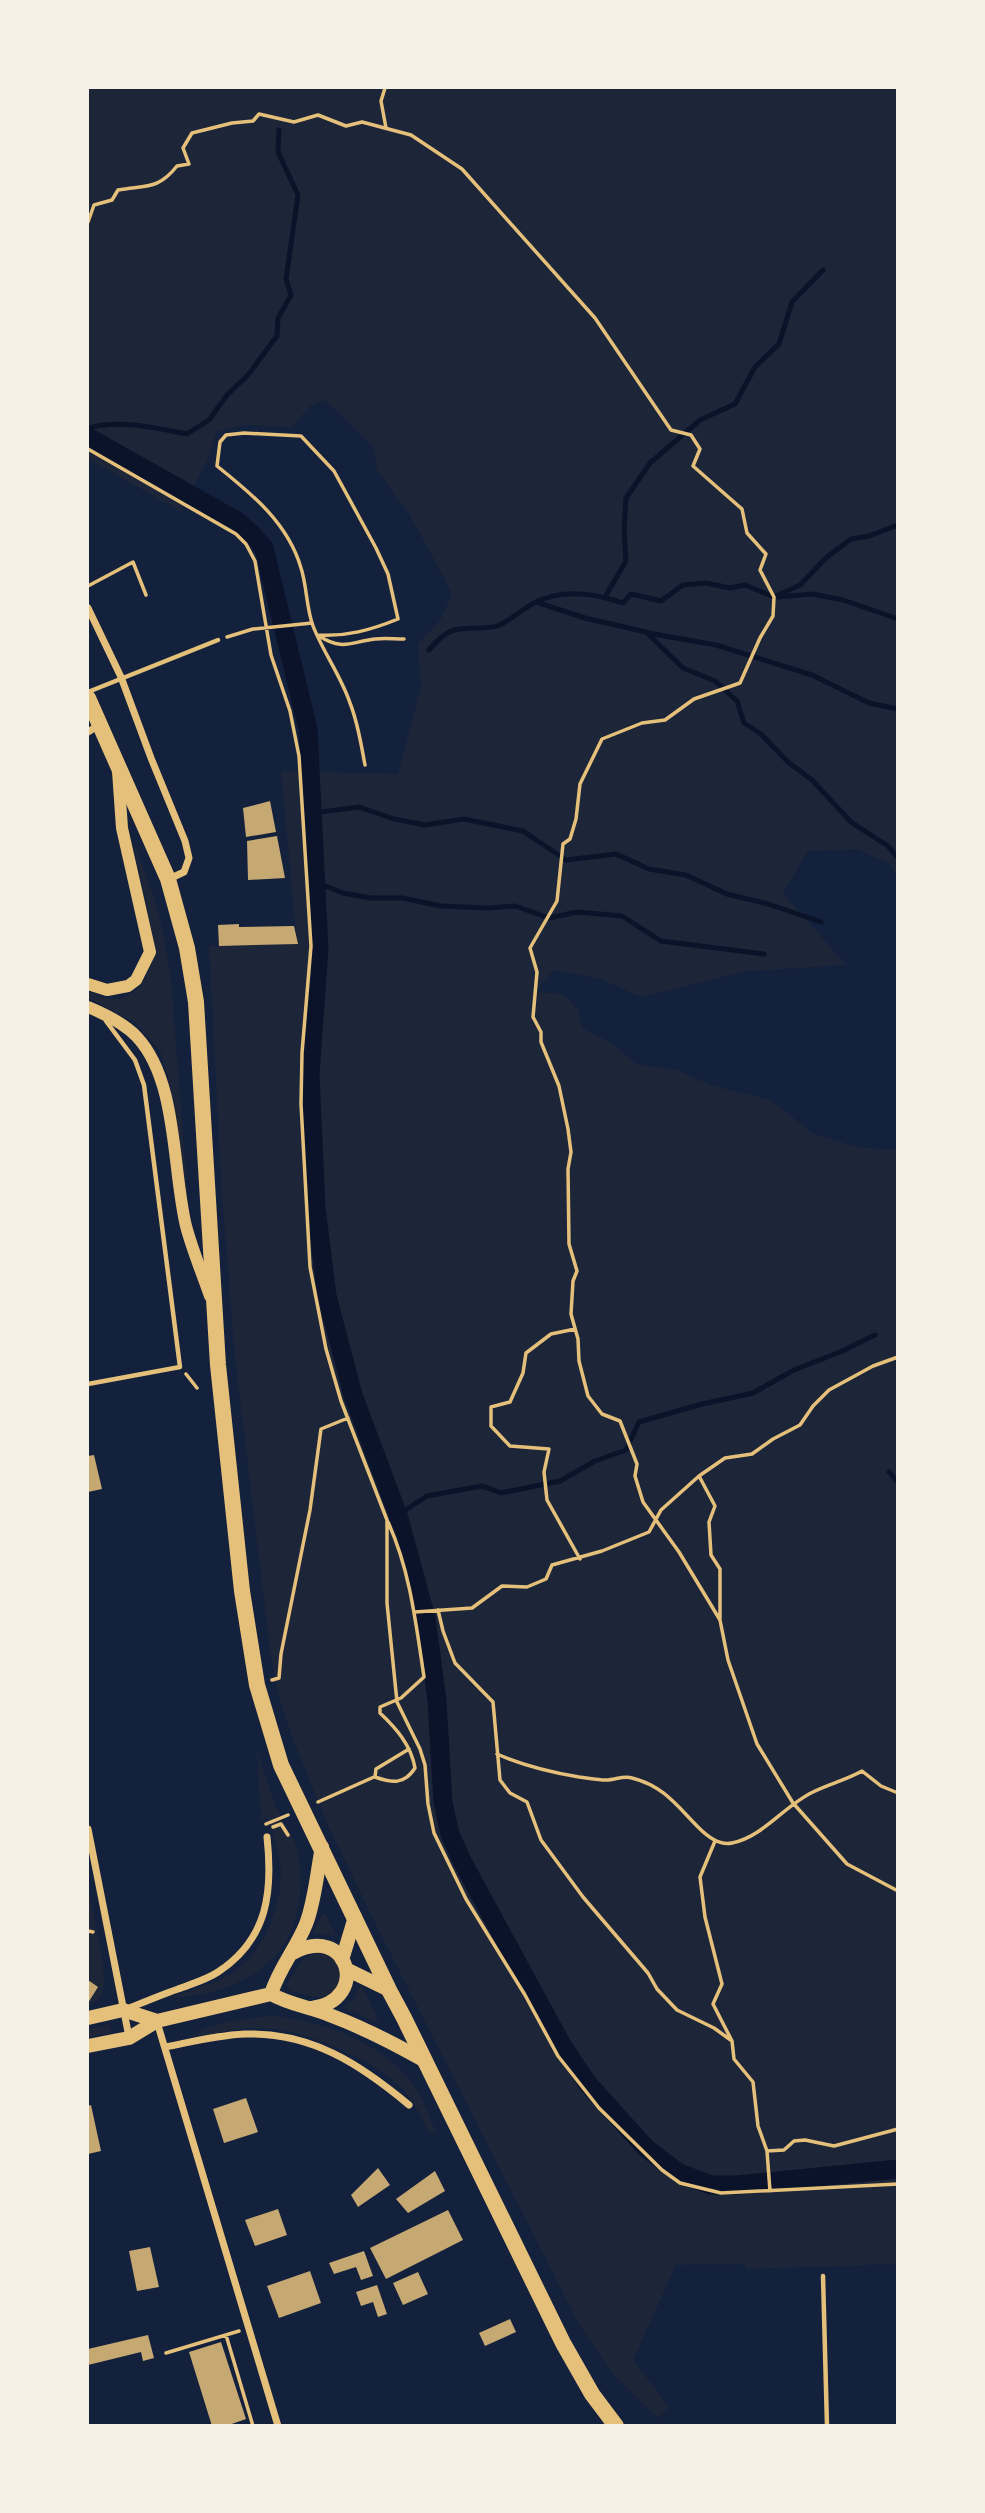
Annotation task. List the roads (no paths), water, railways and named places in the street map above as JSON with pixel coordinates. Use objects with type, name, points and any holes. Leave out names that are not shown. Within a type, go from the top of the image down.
[{"type":"highway","points":[[88,698],[94,728],[117,760],[169,879],[187,948],[196,1002],[214,1307],[242,1591],[257,1685],[281,1765],[563,2343],[604,2419],[616,2426]]},
{"type":"main road","points":[[88,984],[107,990],[128,986],[136,980],[150,952],[122,828],[117,760]]},
{"type":"main road","points":[[92,1009],[116,1021],[136,1036],[152,1056],[164,1087],[186,1226],[214,1307]]},
{"type":"main road","points":[[293,1953],[307,1922],[322,1847]]},
{"type":"main road","points":[[311,2008],[332,2004],[344,1989],[344,1964],[355,1917]]},
{"type":"main road","points":[[271,1994],[281,1966],[293,1953],[303,1947],[324,1945],[336,1951],[344,1964],[389,1990]]},
{"type":"main road","points":[[88,2046],[129,2038],[157,2021],[271,1994],[358,2026],[425,2061]]},
{"type":"main road","points":[[88,2018],[123,2010],[157,2021]]},
{"type":"street","points":[[88,608],[121,677],[146,748],[185,841],[189,858],[184,872],[169,879]]},
{"type":"street","points":[[88,1829],[129,2038]]},
{"type":"street","points":[[123,2010],[216,1973],[241,1954],[255,1934],[270,1892],[271,1869],[267,1837]]},
{"type":"street","points":[[157,2021],[278,2426]]},
{"type":"street","points":[[165,2047],[243,2035],[266,2035],[293,2040],[314,2045],[357,2065],[409,2105]]},
{"type":"lane","points":[[88,692],[218,640]]},
{"type":"lane","points":[[88,1384],[180,1367],[144,1085],[135,1060],[113,1027],[92,1009]]},
{"type":"lane","points":[[823,2276],[827,2426]]},
{"type":"waterway","points":[[88,428],[125,424],[187,434],[209,420],[277,336],[278,318],[291,295],[286,279],[298,195],[278,152],[279,130]]},
{"type":"waterway","points":[[605,597],[626,561],[626,498],[650,463],[700,420],[735,404],[755,367],[779,344],[792,302],[823,270]]},
{"type":"waterway","points":[[88,437],[237,521],[264,548],[308,729],[319,949],[310,1074],[316,1208],[327,1296],[353,1395],[398,1515],[426,1618],[437,1700],[443,1803],[450,1834],[462,1861],[562,2045],[588,2084],[646,2148],[679,2173],[711,2185],[737,2185],[898,2169]]},
{"type":"waterway","points":[[429,650],[451,631],[497,626],[534,603],[556,595],[589,595],[623,603],[631,594],[661,601],[683,585],[706,583],[730,588],[745,585],[774,597],[800,585],[827,557],[851,539],[869,536],[898,525]]},
{"type":"waterway","points":[[778,597],[812,594],[843,600],[898,619]]},
{"type":"waterway","points":[[536,602],[585,618],[646,632],[683,668],[715,681],[737,701],[744,723],[761,734],[788,762],[812,780],[851,822],[888,846],[898,858]]},
{"type":"waterway","points":[[648,633],[716,645],[812,675],[869,703],[898,709]]},
{"type":"waterway","points":[[313,813],[359,807],[394,819],[425,825],[464,819],[523,831],[566,860],[616,854],[649,869],[686,875],[727,894],[768,904],[821,922]]},
{"type":"waterway","points":[[316,882],[343,893],[371,898],[402,898],[441,906],[515,906],[549,918],[577,912],[622,916],[661,941],[764,954]]},
{"type":"waterway","points":[[398,1515],[427,1496],[482,1486],[501,1493],[560,1481],[595,1461],[626,1450],[639,1422],[753,1393],[794,1370],[875,1335]]},
{"type":"waterway","points":[[889,1472],[898,1482]]}]
